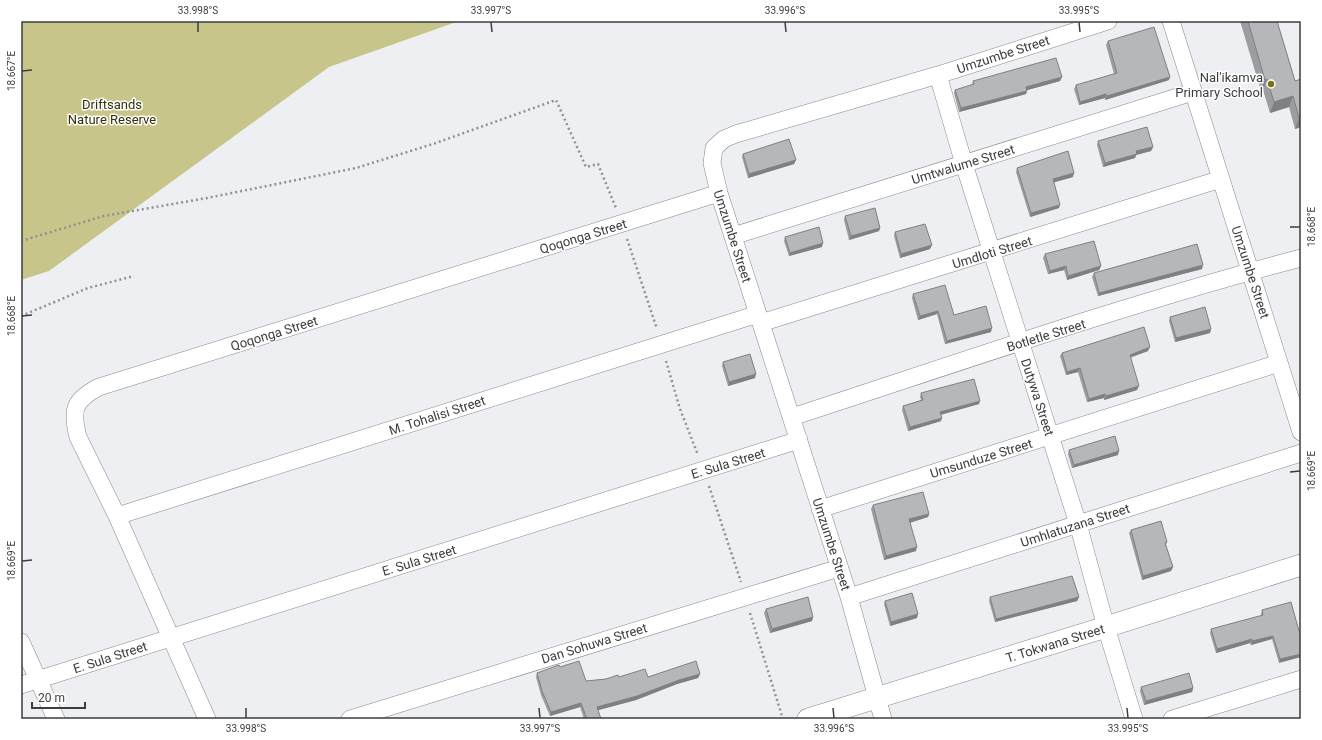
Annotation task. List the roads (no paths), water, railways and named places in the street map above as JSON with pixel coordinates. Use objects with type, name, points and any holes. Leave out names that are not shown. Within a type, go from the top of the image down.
[{"type":"street","name":"Umzumbe Street","points":[[883,719],[848,597],[792,417],[719,193],[712,163],[714,148],[724,139],[880,91],[938,75],[1108,21]]},
{"type":"street","name":"Umzumbe Street","points":[[1171,21],[1301,432]]},
{"type":"street","name":"Dutywa Street","points":[[938,75],[964,164],[1078,524],[1106,627],[1134,719]]},
{"type":"street","name":"Umtwalume Street","points":[[733,236],[1194,92]]},
{"type":"street","name":"Umdloti Street","points":[[760,318],[992,252],[1221,179]]},
{"type":"street","name":"Qoqonga Street","points":[[170,638],[117,516],[78,437],[74,423],[74,410],[78,400],[99,387],[719,193]]},
{"type":"street","name":"Botletle Street","points":[[792,417],[1020,342],[1251,271],[1301,258]]},
{"type":"street","name":"M. Tohalisi Street","points":[[117,516],[760,318]]},
{"type":"street","name":"Umsunduze Street","points":[[820,509],[1279,363]]},
{"type":"street","name":"E. Sula Street","points":[[21,686],[799,440]]},
{"type":"street","name":"Umhlatuzana Street","points":[[848,597],[1301,453]]},
{"type":"street","name":"T. Tokwana Street","points":[[808,719],[1301,565]]},
{"type":"street","name":"Dan Sohuwa Street","points":[[350,719],[839,568]]},
{"type":"street","points":[[170,638],[206,719]]},
{"type":"street","points":[[21,642],[56,719]]},
{"type":"street","points":[[1172,719],[1301,679]]},
{"type":"place","name":"Nal'ikamva Primary School","points":[[1271,84]]},
{"type":"park label","name":"Driftsands Nature Reserve","points":[[112,112]]}]
